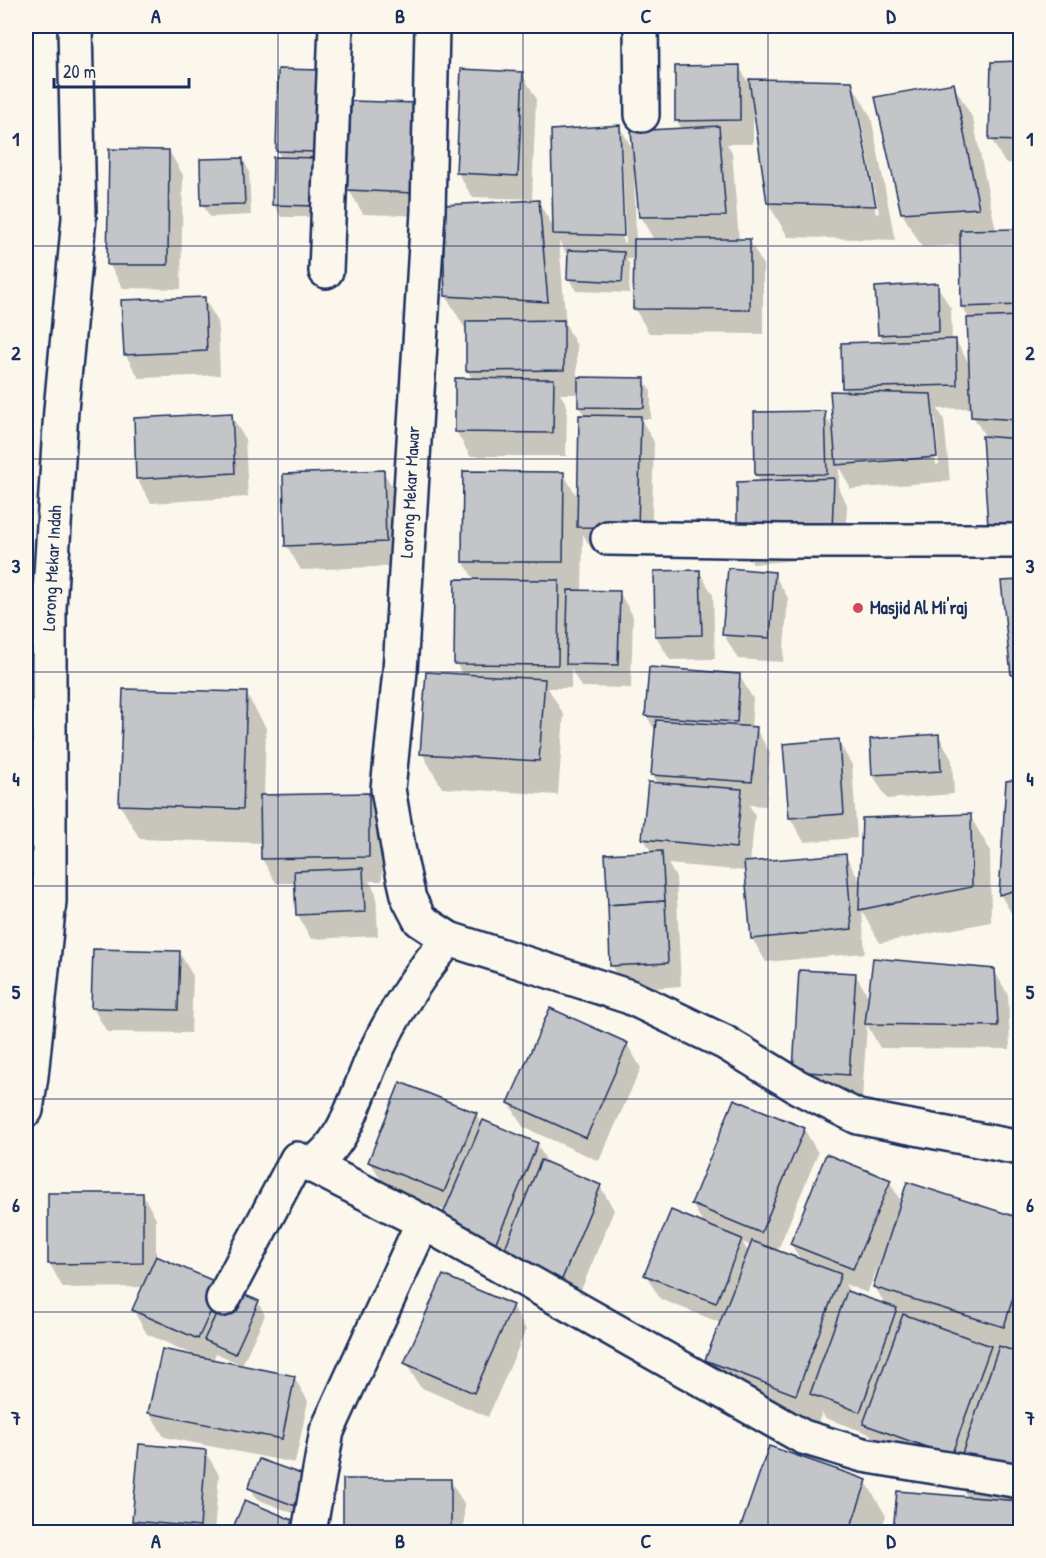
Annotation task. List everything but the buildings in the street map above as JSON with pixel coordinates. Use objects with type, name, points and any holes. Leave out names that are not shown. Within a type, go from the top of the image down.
[{"type":"street","name":"Lorong Mekar Indah","points":[[26,1110],[49,901],[49,608],[61,410],[79,218],[75,26]]},
{"type":"street","points":[[326,271],[336,26]]},
{"type":"street","name":"Lorong Mekar Mawar","points":[[432,26],[428,212],[400,671],[388,789],[400,864],[409,899],[420,920],[448,939],[630,997],[724,1042],[798,1087],[858,1117],[1020,1148]]},
{"type":"street","points":[[641,26],[642,114]]},
{"type":"street","points":[[608,538],[1020,541]]},
{"type":"street","points":[[311,1165],[325,1156],[338,1140],[377,1050],[426,965],[448,939]]},
{"type":"street","points":[[223,1299],[297,1159],[423,1222],[803,1437],[863,1455],[1020,1481]]},
{"type":"street","points":[[309,1533],[327,1431],[423,1222]]},
{"type":"place","name":"Masjid Al Mi'raj","points":[[858,608]]}]
